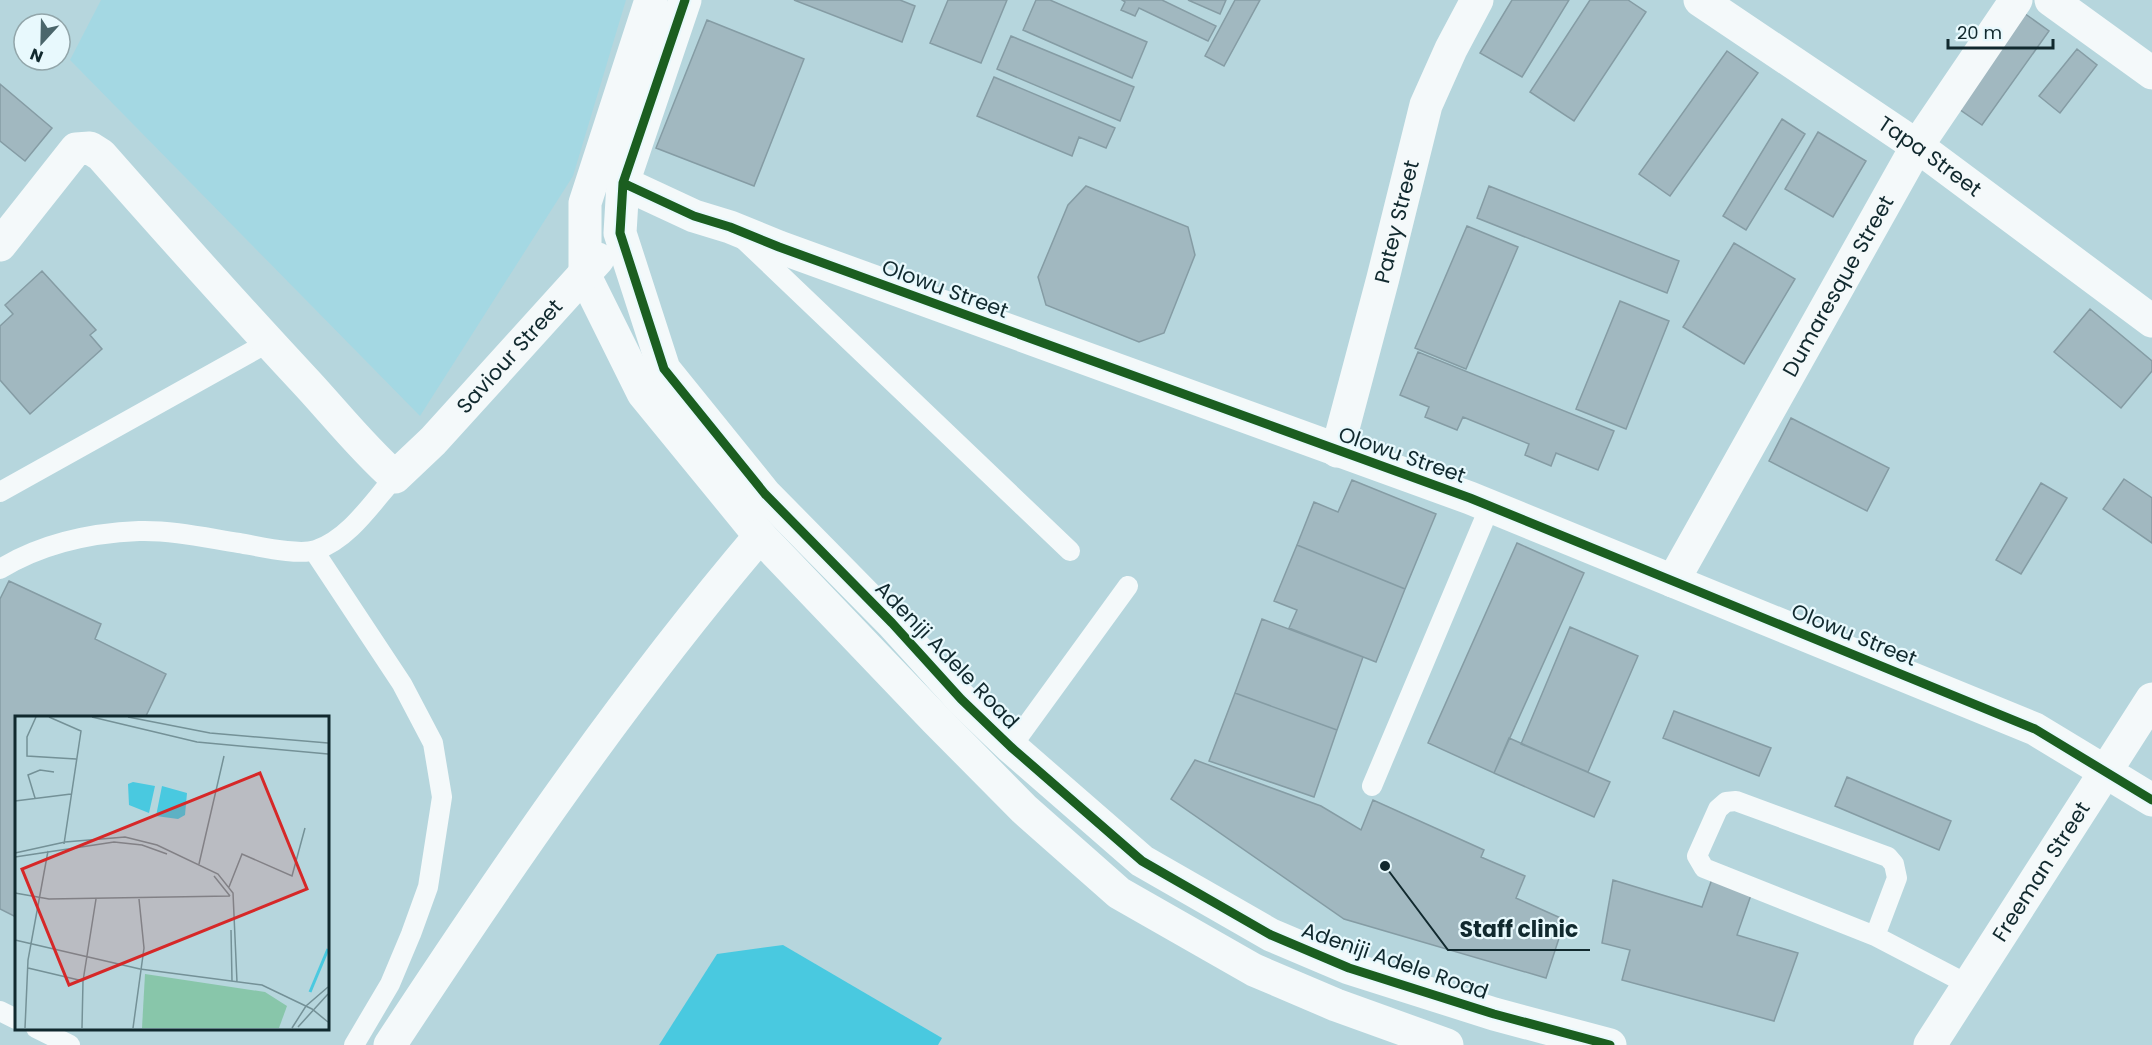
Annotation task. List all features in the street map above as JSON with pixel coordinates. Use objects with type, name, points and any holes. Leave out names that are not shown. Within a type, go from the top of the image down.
[{"type":"street","points":[[651,0],[585,203],[585,276],[643,393],[760,536],[1024,810],[1119,893],[1254,970],[1336,1005],[1447,1045]]},
{"type":"street","name":"Adeniji Adele Road","points":[[685,0],[623,183],[620,233],[664,369],[765,494],[892,623],[961,699],[1011,747],[1142,861],[1271,935],[1360,972],[1494,1014],[1610,1045]]},
{"type":"street","name":"Patey Street","points":[[1337,451],[1426,105],[1451,49],[1477,0]]},
{"type":"street","name":"Tapa Street","points":[[1700,0],[1917,146],[2152,321]]},
{"type":"street","name":"Dumaresque Street","points":[[1673,581],[1917,146],[2016,0]]},
{"type":"street","points":[[2051,0],[2152,73]]},
{"type":"street","points":[[0,245],[76,149],[90,148],[102,155],[374,458],[394,477]]},
{"type":"street","name":"Olowu Street","points":[[623,183],[694,216],[730,227],[790,251],[1490,506],[2035,729],[2152,800]]},
{"type":"street","name":"Saviour Street","points":[[394,477],[433,441],[541,321],[585,276],[620,233]]},
{"type":"street","points":[[390,1045],[573,775],[676,639],[760,536]]},
{"type":"street","name":"Freeman Street","points":[[1930,1045],[2152,699]]},
{"type":"lane","points":[[730,227],[1070,550]]},
{"type":"lane","points":[[0,492],[269,342]]},
{"type":"lane","points":[[0,569],[66,540],[140,531],[284,550],[314,551],[340,539],[394,477]]},
{"type":"lane","points":[[1371,786],[1490,506]]},
{"type":"lane","points":[[314,551],[402,684],[428,733],[433,743],[442,796],[428,887],[390,984],[354,1045]]},
{"type":"lane","points":[[1011,747],[1128,586]]},
{"type":"lane","points":[[1875,936],[1897,878],[1894,864],[1888,857],[1736,801],[1726,802],[1718,809],[1696,856],[1704,868],[1875,936],[1969,985]]},
{"type":"lane","points":[[0,1011],[15,1018]]},
{"type":"lane","points":[[38,1030],[70,1045]]},
{"type":"shaded area","points":[[101,0],[626,0],[573,176],[420,416],[72,62],[72,56]]},
{"type":"water","points":[[783,945],[942,1038],[938,1045],[659,1045],[717,954]]},
{"type":"building","points":[[794,0],[900,0],[915,6],[902,42]]},
{"type":"building","points":[[948,0],[1007,0],[981,63],[930,43]]},
{"type":"building","points":[[1036,0],[1050,0],[1147,42],[1132,78],[1023,30]]},
{"type":"building","points":[[1122,0],[1162,0],[1216,26],[1208,41],[1139,8],[1135,16],[1121,10],[1125,2]]},
{"type":"building","points":[[1188,0],[1226,0],[1220,14]]},
{"type":"building","points":[[1235,0],[1260,0],[1224,66],[1205,56]]},
{"type":"building","points":[[1512,0],[1569,0],[1522,77],[1480,53]]},
{"type":"building","points":[[1590,0],[1628,0],[1646,12],[1574,121],[1530,92]]},
{"type":"building","points":[[2024,13],[2049,31],[1982,125],[1956,107]]},
{"type":"building","points":[[707,20],[804,59],[754,186],[656,148]]},
{"type":"building","points":[[1011,36],[1134,87],[1120,121],[997,69]]},
{"type":"building","points":[[2077,49],[2097,65],[2060,113],[2039,96]]},
{"type":"building","points":[[1727,51],[1758,73],[1670,196],[1639,174]]},
{"type":"building","points":[[994,77],[1115,128],[1106,148],[1079,137],[1072,156],[977,116]]},
{"type":"building","points":[[0,84],[52,128],[25,161],[0,141]]},
{"type":"building","points":[[1782,119],[1805,134],[1746,230],[1723,216]]},
{"type":"building","points":[[1818,132],[1866,161],[1833,217],[1785,189]]},
{"type":"building","points":[[1086,186],[1188,227],[1195,255],[1164,333],[1139,342],[1046,305],[1038,277],[1068,205]]},
{"type":"building","points":[[1489,186],[1679,261],[1667,293],[1477,218]]},
{"type":"building","points":[[1467,226],[1518,247],[1466,369],[1415,348]]},
{"type":"building","points":[[1734,243],[1795,279],[1744,364],[1683,327]]},
{"type":"building","points":[[42,271],[96,330],[90,335],[102,349],[30,414],[0,380],[0,326],[13,314],[5,305]]},
{"type":"building","points":[[1620,301],[1669,321],[1626,429],[1576,409]]},
{"type":"building","points":[[2090,309],[2152,361],[2152,371],[2121,408],[2054,352]]},
{"type":"building","points":[[1418,352],[1614,431],[1598,470],[1556,453],[1551,466],[1525,455],[1529,444],[1463,417],[1457,430],[1425,417],[1429,407],[1400,395]]},
{"type":"building","points":[[1791,418],[1889,468],[1867,511],[1769,461]]},
{"type":"building","points":[[2124,479],[2152,498],[2152,543],[2103,509]]},
{"type":"building","points":[[1352,480],[1436,514],[1405,589],[1297,545],[1314,502],[1338,512]]},
{"type":"building","points":[[2041,483],[2067,498],[2021,574],[1996,560]]},
{"type":"building","points":[[1517,543],[1584,573],[1494,773],[1428,743]]},
{"type":"building","points":[[1297,545],[1405,589],[1376,662],[1289,628],[1297,610],[1274,601]]},
{"type":"building","points":[[9,581],[101,624],[95,639],[166,674],[146,716],[15,716],[15,916],[0,909],[0,599]]},
{"type":"building","points":[[1262,619],[1363,657],[1337,730],[1235,693]]},
{"type":"building","points":[[1570,627],[1638,656],[1588,772],[1521,744]]},
{"type":"building","points":[[1235,693],[1337,730],[1314,797],[1209,761]]},
{"type":"building","points":[[1674,711],[1771,748],[1759,776],[1663,738]]},
{"type":"building","points":[[1509,738],[1610,782],[1594,817],[1494,773]]},
{"type":"building","points":[[1195,760],[1321,806],[1361,830],[1373,800],[1484,850],[1481,857],[1525,876],[1516,898],[1565,920],[1546,978],[1344,919],[1171,799]]},
{"type":"building","points":[[1847,777],[1951,821],[1939,850],[1835,806]]},
{"type":"building","points":[[1712,879],[1751,895],[1737,935],[1798,953],[1774,1021],[1622,980],[1630,950],[1602,943],[1613,880],[1702,907]]},
{"type":"cycle path","points":[[685,0],[623,183],[620,233],[664,369],[765,494],[892,623],[961,699],[1011,747],[1142,861],[1271,935],[1349,968],[1494,1014],[1610,1045]]},
{"type":"cycle path","points":[[623,183],[694,216],[730,227],[779,247],[1470,498],[2035,729],[2152,800]]},
{"type":"place","name":"Staff clinic","points":[[1385,866]]}]
